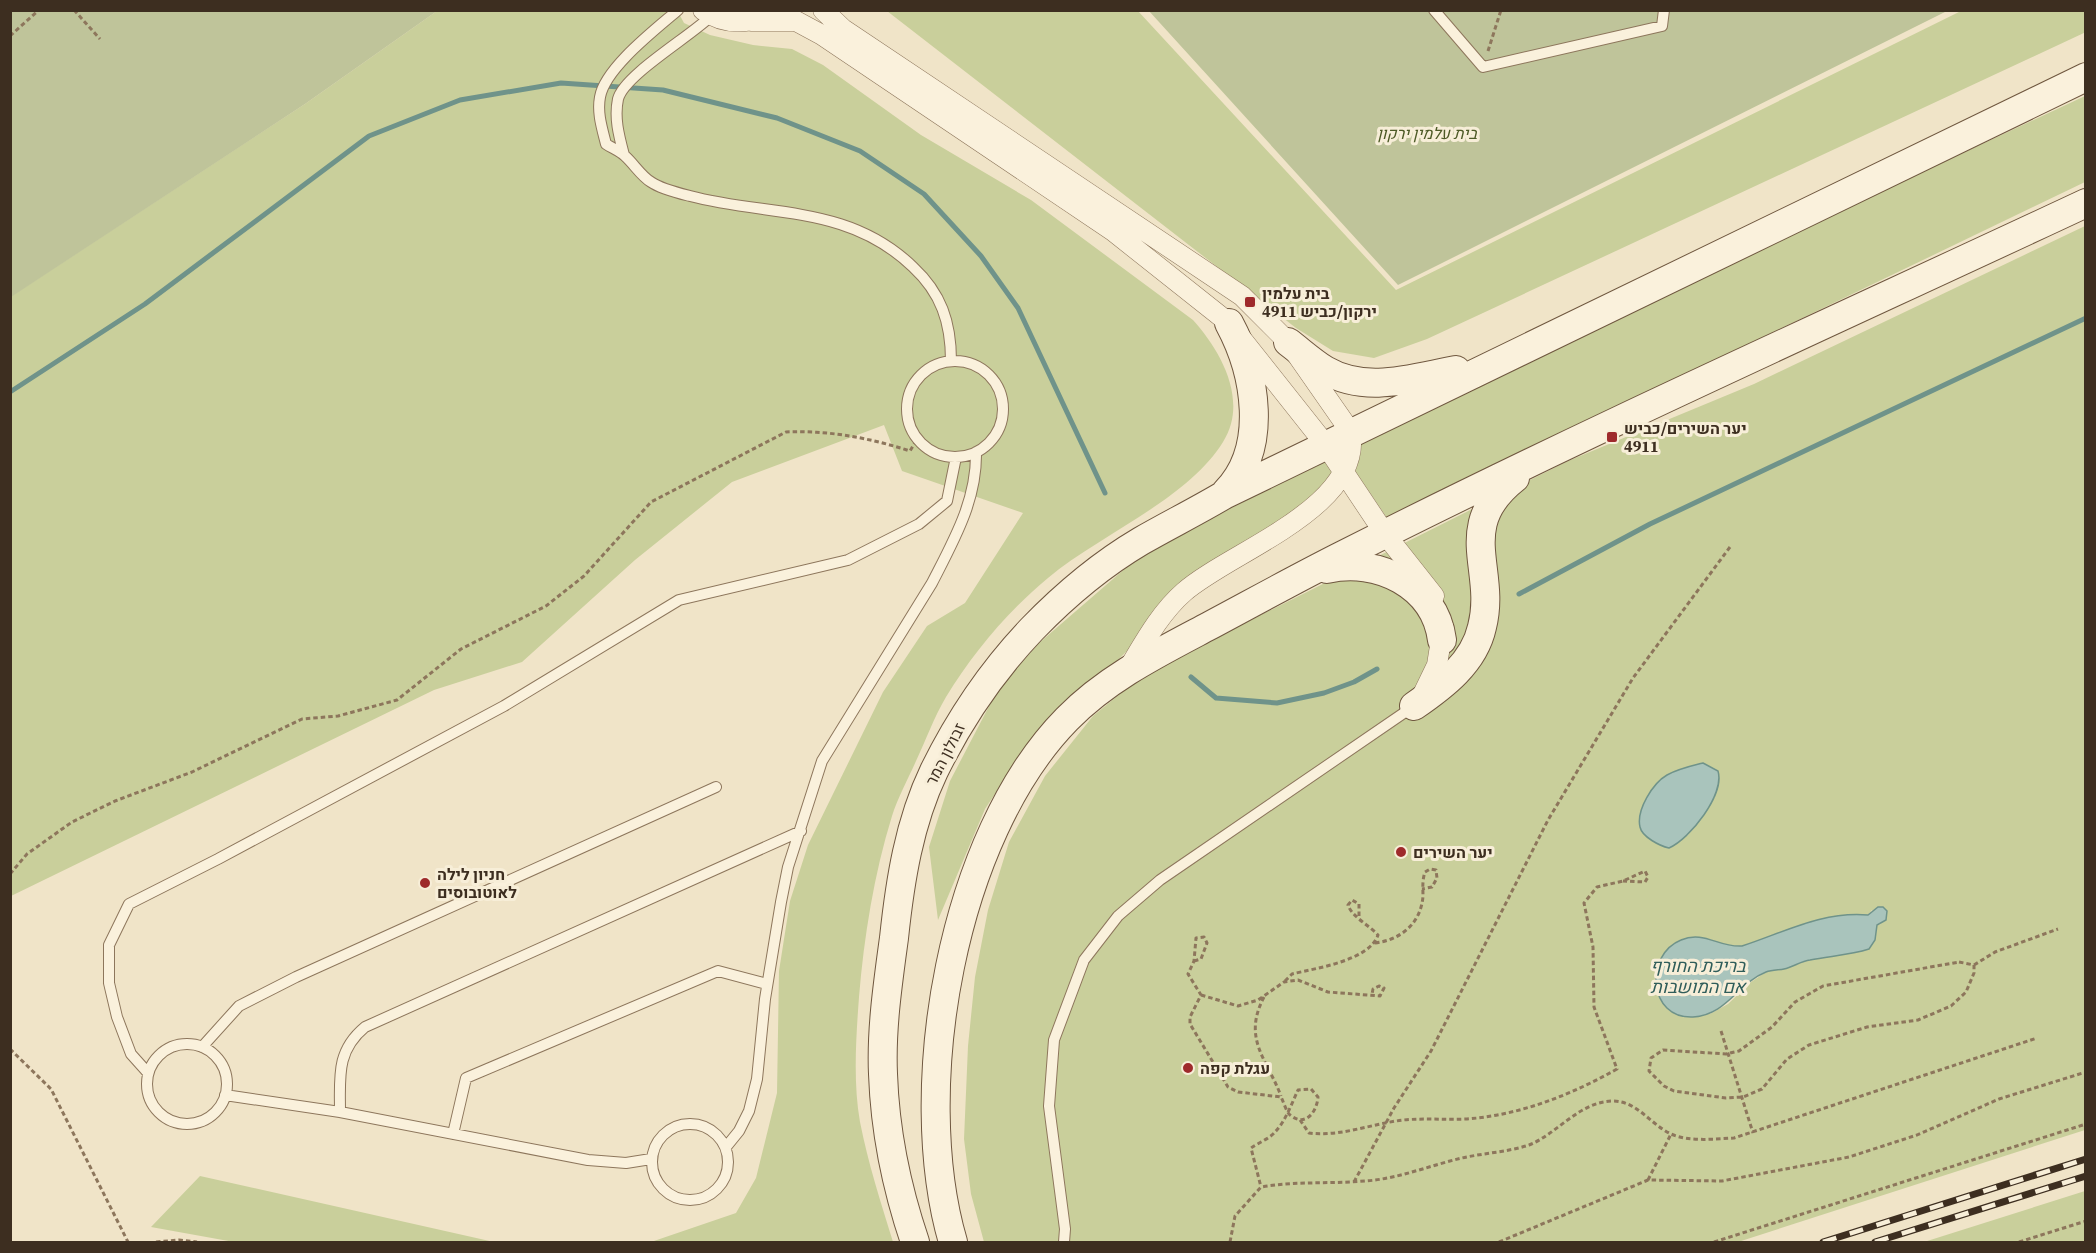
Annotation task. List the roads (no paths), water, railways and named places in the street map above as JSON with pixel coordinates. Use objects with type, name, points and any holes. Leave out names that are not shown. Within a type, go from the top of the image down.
[{"type":"main road","points":[[1288,342],[1323,369],[1342,379],[1360,383],[1383,383],[1464,368],[1512,353],[2085,77]]},
{"type":"main road","points":[[953,1242],[939,1170],[937,1115],[939,1047],[947,988],[967,900],[995,824],[1029,764],[1067,719],[1128,669],[1299,577],[1544,458],[2085,202]]},
{"type":"main road","points":[[1224,495],[1238,480],[1246,466],[1254,415],[1246,363],[1229,324]]},
{"type":"main road","name":"זבולון המר","points":[[915,1242],[903,1209],[891,1149],[883,1073],[887,996],[905,860],[933,773],[973,704],[1031,630],[1062,601],[1139,542],[1224,495],[1512,353]]},
{"type":"main road","points":[[1414,706],[1448,680],[1476,644],[1485,612],[1480,542],[1484,518],[1502,490],[1544,458]]},
{"type":"main road","points":[[1299,577],[1346,566],[1377,568],[1391,573],[1418,594],[1441,630],[1442,640]]},
{"type":"street","points":[[751,21],[776,10]]},
{"type":"street","points":[[823,10],[843,29],[1242,296],[1288,342],[1338,438],[1344,470],[1385,534],[1429,588],[1440,613],[1442,640],[1433,677],[1414,706]]},
{"type":"street","points":[[707,13],[730,22],[796,21],[822,35],[1113,231],[1229,324],[1338,438],[1352,449],[1344,470],[1331,490],[1301,518],[1184,592],[1166,611],[1128,669]]},
{"type":"lane","points":[[678,10],[623,58],[600,95],[599,117],[606,144],[624,154],[651,182],[691,196],[771,209],[844,225],[873,236],[902,256],[932,285],[951,337],[951,361]]},
{"type":"lane","points":[[1434,10],[1483,67],[1662,26],[1664,10]]},
{"type":"lane","points":[[624,154],[616,123],[618,97],[635,76],[680,42],[707,13]]},
{"type":"lane","points":[[951,361],[966,362],[980,367],[999,389],[1003,404],[997,432],[988,444],[976,452],[956,457],[941,455],[917,439],[909,426],[906,411],[908,396],[924,372],[937,364],[951,361]]},
{"type":"lane","points":[[726,1147],[738,1131],[751,1101],[757,1079],[767,984],[788,867],[822,762],[932,583],[965,515],[974,490],[976,452]]},
{"type":"lane","points":[[148,1074],[131,1054],[117,1017],[109,983],[109,945],[129,904],[504,706],[679,600],[848,560],[919,524],[947,501],[956,457]]},
{"type":"lane","points":[[1064,1242],[1065,1229],[1049,1106],[1054,1040],[1084,960],[1118,916],[1160,880],[1414,706]]},
{"type":"lane","points":[[202,1047],[239,1006],[296,977],[716,787]]},
{"type":"lane","points":[[340,1112],[340,1080],[344,1054],[351,1039],[365,1028],[801,831]]},
{"type":"lane","points":[[453,1134],[466,1078],[718,971],[767,984]]},
{"type":"lane","points":[[175,1046],[202,1047],[220,1062],[225,1072],[225,1095],[219,1108],[209,1118],[196,1123],[182,1124],[169,1120],[154,1107],[146,1088],[148,1074],[154,1061],[163,1052],[175,1046]]},
{"type":"lane","points":[[225,1095],[340,1112],[588,1160],[626,1163],[651,1159]]},
{"type":"lane","points":[[684,1124],[709,1129],[726,1147],[728,1159],[724,1181],[717,1190],[696,1200],[673,1197],[663,1190],[652,1170],[651,1159],[655,1146],[662,1136],[684,1124]]},
{"type":"water","points":[[1703,763],[1718,771],[1719,781],[1704,815],[1687,835],[1669,848],[1652,840],[1641,831],[1639,820],[1643,805],[1651,790],[1667,775]]},
{"type":"water","name":"בריכת החורף אם המושבות","points":[[1878,907],[1883,907],[1887,911],[1886,920],[1877,925],[1875,940],[1869,949],[1807,961],[1766,972],[1748,983],[1724,1005],[1705,1015],[1693,1017],[1678,1015],[1667,1008],[1660,997],[1656,985],[1661,959],[1669,948],[1681,940],[1697,937],[1726,945],[1742,946],[1819,919],[1868,915]]},
{"type":"waterway","points":[[10,392],[145,304],[369,136],[460,100],[561,83],[663,90],[777,118],[860,151],[924,194],[981,256],[1018,308],[1105,493]]},
{"type":"waterway","points":[[1519,594],[1650,524],[2086,318]]},
{"type":"waterway","points":[[1191,677],[1216,698],[1277,703],[1324,693],[1354,682],[1377,669]]},
{"type":"railway","points":[[1823,1242],[2086,1159]]},
{"type":"railway","points":[[1875,1242],[2086,1176]]},
{"type":"place","name":"בית עלמין ירקון/כביש 4911","points":[[1250,302]]},
{"type":"place","name":"יער השירים/כביש 4911","points":[[1612,437]]},
{"type":"place","name":"יער השירים","points":[[1401,852]]},
{"type":"place","name":"חניון לילה לאוטובוסים","points":[[425,883]]},
{"type":"place","name":"עגלת קפה","points":[[1188,1068]]},
{"type":"park label","name":"בית עלמין ירקון","points":[[1427,133]]}]
